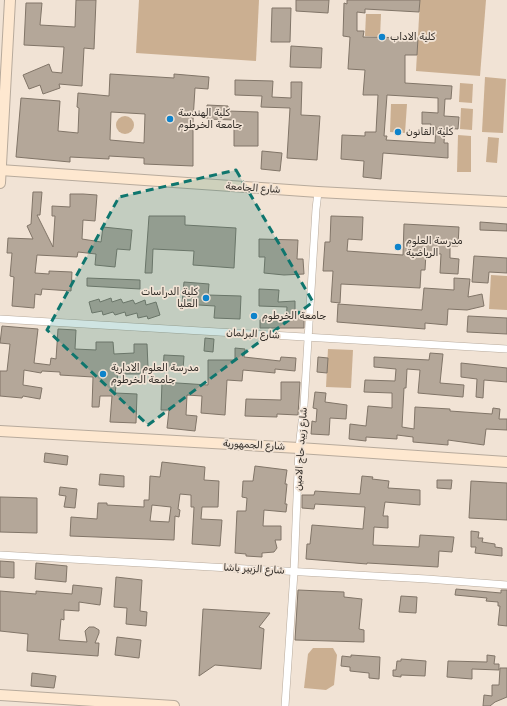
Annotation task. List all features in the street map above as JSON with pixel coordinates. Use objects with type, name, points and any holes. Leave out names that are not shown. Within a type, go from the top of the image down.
[{"type":"main road","points":[[0,183],[10,0]]},
{"type":"main road","name":"شارع الجامعة","points":[[0,170],[318,192],[507,202]]},
{"type":"main road","name":"شارع الجمهورية","points":[[0,431],[299,448],[507,462]]},
{"type":"main road","points":[[1,695],[174,706]]},
{"type":"street","name":"شارع زبيد حاج الامين","points":[[285,706],[294,572],[299,448],[304,405],[318,192]]},
{"type":"street","name":"شارع البرلمان","points":[[0,318],[507,349]]},
{"type":"street","name":"شارع الزبير باشا","points":[[0,555],[427,578],[507,585]]},
{"type":"highlighted area","points":[[236,170],[313,302],[148,425],[47,330],[119,197]]},
{"type":"shaded area","points":[[139,0],[259,0],[256,61],[136,53]]},
{"type":"shaded area","points":[[420,0],[486,0],[480,76],[416,71]]},
{"type":"shaded area","points":[[366,14],[381,14],[380,37],[365,36]]},
{"type":"shaded area","points":[[485,77],[506,79],[503,133],[482,132]]},
{"type":"shaded area","points":[[460,83],[473,84],[472,103],[459,102]]},
{"type":"shaded area","points":[[391,104],[407,104],[405,133],[390,132]]},
{"type":"shaded area","points":[[461,108],[473,109],[472,130],[460,129]]},
{"type":"shaded area","points":[[121,116],[129,116],[134,121],[132,132],[129,134],[121,134],[116,129],[116,121]]},
{"type":"shaded area","points":[[458,135],[471,136],[471,172],[457,172]]},
{"type":"shaded area","points":[[488,137],[499,138],[497,163],[486,162]]},
{"type":"shaded area","points":[[491,275],[507,276],[507,310],[489,309]]},
{"type":"shaded area","points":[[328,349],[353,350],[351,388],[326,387]]},
{"type":"shaded area","points":[[313,648],[333,648],[337,655],[334,685],[326,690],[304,688],[308,654]]},
{"type":"building","points":[[76,0],[96,0],[94,49],[84,48],[82,86],[59,84],[60,88],[43,94],[40,85],[29,89],[23,75],[49,64],[52,72],[62,73],[64,47],[24,45],[26,3],[42,3],[40,25],[75,27]]},
{"type":"building","points":[[296,0],[329,0],[328,13],[296,11]]},
{"type":"building","points":[[347,0],[420,0],[419,12],[365,9],[365,13],[357,12],[357,31],[364,31],[363,37],[418,38],[417,55],[405,55],[405,83],[452,86],[451,99],[445,99],[444,116],[459,117],[458,129],[445,128],[444,143],[448,143],[448,158],[383,153],[381,179],[363,177],[364,161],[341,159],[342,135],[365,136],[365,132],[376,132],[378,95],[363,95],[365,70],[348,69],[350,37],[343,36],[344,3],[347,4]],"holes":[[[387,95],[438,98],[438,113],[422,112],[422,124],[431,124],[430,127],[436,127],[435,143],[386,140],[387,136],[384,136]]]},
{"type":"building","points":[[272,8],[291,8],[290,42],[271,42]]},
{"type":"building","points":[[291,46],[322,48],[321,68],[290,67]]},
{"type":"building","points":[[110,74],[174,78],[174,74],[209,77],[208,89],[195,88],[193,166],[144,164],[144,158],[109,156],[109,159],[70,157],[70,162],[16,157],[21,98],[60,101],[58,131],[78,133],[78,93],[109,96]],"holes":[[[111,112],[145,114],[144,143],[110,140]]]},
{"type":"building","points":[[235,80],[273,81],[272,97],[291,98],[291,82],[302,82],[301,115],[320,116],[317,160],[287,158],[290,108],[261,107],[262,96],[235,95]]},
{"type":"building","points":[[207,105],[228,106],[228,111],[258,112],[258,146],[234,146],[234,120],[207,119]]},
{"type":"building","points":[[262,151],[282,153],[280,171],[261,169]]},
{"type":"building","points":[[33,192],[42,192],[40,215],[37,215],[53,247],[55,216],[52,216],[52,206],[70,207],[70,194],[97,195],[95,221],[83,220],[82,239],[101,242],[103,227],[132,230],[130,250],[117,249],[115,267],[95,265],[96,254],[78,252],[77,257],[37,255],[35,273],[49,274],[49,271],[72,272],[71,291],[42,289],[41,295],[35,294],[34,308],[12,306],[14,277],[10,276],[12,253],[7,253],[8,238],[33,239],[27,226],[31,224]]},
{"type":"building","points":[[149,216],[185,216],[185,225],[236,228],[234,268],[193,265],[194,251],[153,249],[152,273],[145,273]]},
{"type":"building","points":[[331,216],[363,217],[362,240],[348,239],[347,251],[403,255],[404,224],[459,227],[458,246],[450,246],[450,258],[459,259],[458,274],[440,273],[441,254],[426,253],[425,270],[421,270],[420,288],[341,284],[340,303],[331,302],[333,271],[323,271],[325,242],[330,242]]},
{"type":"building","points":[[480,222],[507,224],[507,231],[480,230]]},
{"type":"building","points":[[259,239],[298,240],[297,259],[303,259],[304,274],[284,275],[264,273],[265,257],[259,257]]},
{"type":"building","points":[[474,256],[507,258],[507,273],[489,272],[488,283],[472,282]]},
{"type":"building","points":[[87,278],[140,280],[140,289],[87,286]]},
{"type":"building","points":[[454,278],[470,279],[468,297],[482,294],[484,306],[467,310],[448,309],[447,325],[425,323],[425,329],[337,322],[338,304],[422,310],[424,288],[454,290]]},
{"type":"building","points":[[184,282],[209,284],[208,295],[241,296],[240,319],[214,318],[215,306],[182,304]]},
{"type":"building","points":[[259,289],[279,290],[278,302],[295,301],[295,311],[304,312],[304,328],[260,328],[260,320],[286,321],[287,307],[259,306]]},
{"type":"building","points":[[111,298],[112,302],[121,299],[123,303],[133,300],[135,304],[145,300],[146,305],[156,302],[160,315],[148,319],[147,316],[138,318],[137,313],[126,316],[125,312],[115,315],[113,312],[103,315],[102,311],[92,313],[89,302],[99,299],[100,302]]},
{"type":"building","points":[[468,316],[507,318],[507,334],[467,332]]},
{"type":"building","points":[[2,326],[38,329],[34,363],[50,365],[51,358],[56,359],[58,329],[76,330],[75,349],[96,350],[96,342],[113,342],[114,354],[134,353],[134,344],[147,344],[148,367],[143,367],[143,374],[118,374],[115,393],[137,394],[136,423],[110,422],[112,396],[100,396],[99,407],[92,407],[93,377],[60,375],[60,372],[42,371],[41,373],[24,370],[23,385],[42,388],[40,399],[23,396],[22,398],[0,396],[0,371],[7,371],[10,344],[0,343]]},
{"type":"building","points":[[205,338],[214,339],[213,352],[204,351]]},
{"type":"building","points":[[235,348],[245,349],[244,357],[280,361],[281,357],[296,358],[295,371],[275,369],[275,373],[243,370],[242,381],[227,380],[225,415],[201,413],[202,396],[187,395],[186,415],[197,416],[195,431],[167,428],[169,410],[161,410],[162,382],[208,385],[208,360],[235,360]]},
{"type":"building","points":[[430,353],[443,354],[440,383],[464,385],[463,397],[418,393],[420,370],[407,369],[406,388],[404,388],[402,427],[414,429],[415,407],[492,414],[493,408],[500,409],[499,419],[507,419],[507,430],[486,429],[484,445],[448,440],[448,445],[413,442],[413,437],[397,435],[397,439],[366,437],[366,441],[349,439],[350,424],[366,426],[368,406],[392,408],[392,393],[364,392],[365,380],[395,381],[396,369],[374,367],[374,357],[429,360]]},
{"type":"building","points":[[164,355],[184,356],[183,370],[163,369]]},
{"type":"building","points":[[318,357],[328,358],[327,373],[317,372]]},
{"type":"building","points":[[461,363],[507,368],[507,382],[484,380],[483,398],[476,397],[477,379],[461,377]]},
{"type":"building","points":[[281,382],[300,382],[298,415],[277,414],[277,417],[245,416],[246,399],[281,400]]},
{"type":"building","points":[[315,392],[326,393],[325,402],[347,405],[346,419],[330,418],[329,435],[311,434],[312,421],[316,422],[317,409],[313,408]]},
{"type":"building","points":[[45,453],[68,456],[67,465],[44,462]]},
{"type":"building","points":[[162,462],[205,467],[204,480],[219,481],[218,507],[202,507],[201,519],[222,520],[220,546],[192,544],[194,507],[191,507],[191,495],[180,494],[178,509],[180,510],[179,517],[175,516],[174,540],[70,536],[71,517],[97,519],[98,503],[107,503],[107,505],[144,507],[144,500],[149,500],[150,476],[160,477]],"holes":[[[152,505],[171,507],[169,522],[150,521]]]},
{"type":"building","points":[[255,466],[287,470],[285,484],[287,484],[285,504],[287,504],[286,512],[264,510],[263,526],[281,526],[281,540],[275,540],[277,548],[274,552],[262,553],[262,557],[246,556],[246,554],[235,553],[237,511],[246,511],[247,498],[242,497],[243,481],[253,481]]},
{"type":"building","points":[[100,474],[124,476],[124,487],[99,485]]},
{"type":"building","points":[[362,476],[389,481],[388,488],[420,490],[420,505],[385,502],[383,516],[388,516],[388,528],[374,527],[373,545],[419,547],[420,535],[454,537],[452,552],[439,551],[438,567],[367,564],[306,559],[307,544],[310,544],[312,525],[363,529],[365,507],[315,504],[314,509],[302,508],[302,495],[314,495],[315,491],[360,494]]},
{"type":"building","points":[[437,480],[452,480],[451,489],[437,488]]},
{"type":"building","points":[[471,481],[507,483],[507,520],[469,518]]},
{"type":"building","points":[[60,487],[77,489],[75,508],[64,507],[66,496],[59,495]]},
{"type":"building","points":[[0,497],[37,498],[37,533],[0,532]]},
{"type":"building","points":[[471,531],[479,532],[478,538],[483,538],[482,542],[495,544],[495,547],[502,548],[502,556],[475,553],[476,547],[471,547]]},
{"type":"building","points":[[0,561],[14,562],[14,578],[0,577]]},
{"type":"building","points":[[36,563],[67,566],[66,582],[35,579]]},
{"type":"building","points":[[116,577],[142,580],[140,611],[147,612],[146,626],[126,624],[127,608],[114,607]]},
{"type":"building","points":[[73,585],[102,588],[100,605],[79,602],[79,611],[64,610],[64,620],[61,619],[59,640],[87,642],[85,631],[89,627],[94,627],[99,630],[95,643],[99,643],[98,656],[27,651],[28,634],[0,631],[0,591],[36,594],[36,591],[72,594]]},
{"type":"building","points":[[456,589],[501,593],[501,590],[507,590],[507,626],[498,625],[500,606],[498,606],[498,602],[486,601],[487,598],[455,595]]},
{"type":"building","points":[[298,590],[344,592],[344,597],[362,599],[359,629],[364,630],[364,642],[295,640]]},
{"type":"building","points":[[401,596],[417,597],[416,613],[399,612]]},
{"type":"building","points":[[203,609],[270,613],[259,627],[264,629],[261,669],[215,665],[199,676]]},
{"type":"building","points":[[117,637],[141,640],[139,658],[115,655]]},
{"type":"building","points":[[351,655],[380,657],[379,679],[369,678],[369,673],[350,671],[350,667],[341,666],[342,656],[351,657]]},
{"type":"building","points":[[487,655],[495,656],[494,664],[499,664],[499,670],[472,669],[472,679],[447,677],[448,661],[487,662]]},
{"type":"building","points":[[401,659],[426,661],[425,676],[393,676],[393,670],[396,670],[397,661],[401,661]]},
{"type":"building","points":[[500,668],[507,668],[507,697],[490,706],[483,706],[484,695],[492,696],[492,685],[499,685]]},
{"type":"building","points":[[32,673],[56,676],[54,688],[31,686]]},
{"type":"place","name":"كلية الاداب","points":[[382,37]]},
{"type":"place","name":"كلية الهندسة جامعة الخرطوم","points":[[170,119]]},
{"type":"place","name":"كلية القانون","points":[[398,132]]},
{"type":"place","name":"مدرسة العلوم الرياضية","points":[[398,247]]},
{"type":"place","name":"كلية الدراسات العليا","points":[[206,298]]},
{"type":"place","name":"جامعة الخرطوم","points":[[254,316]]},
{"type":"place","name":"مدرسة العلوم الادارية جامعة الخرطوم","points":[[103,374]]}]
